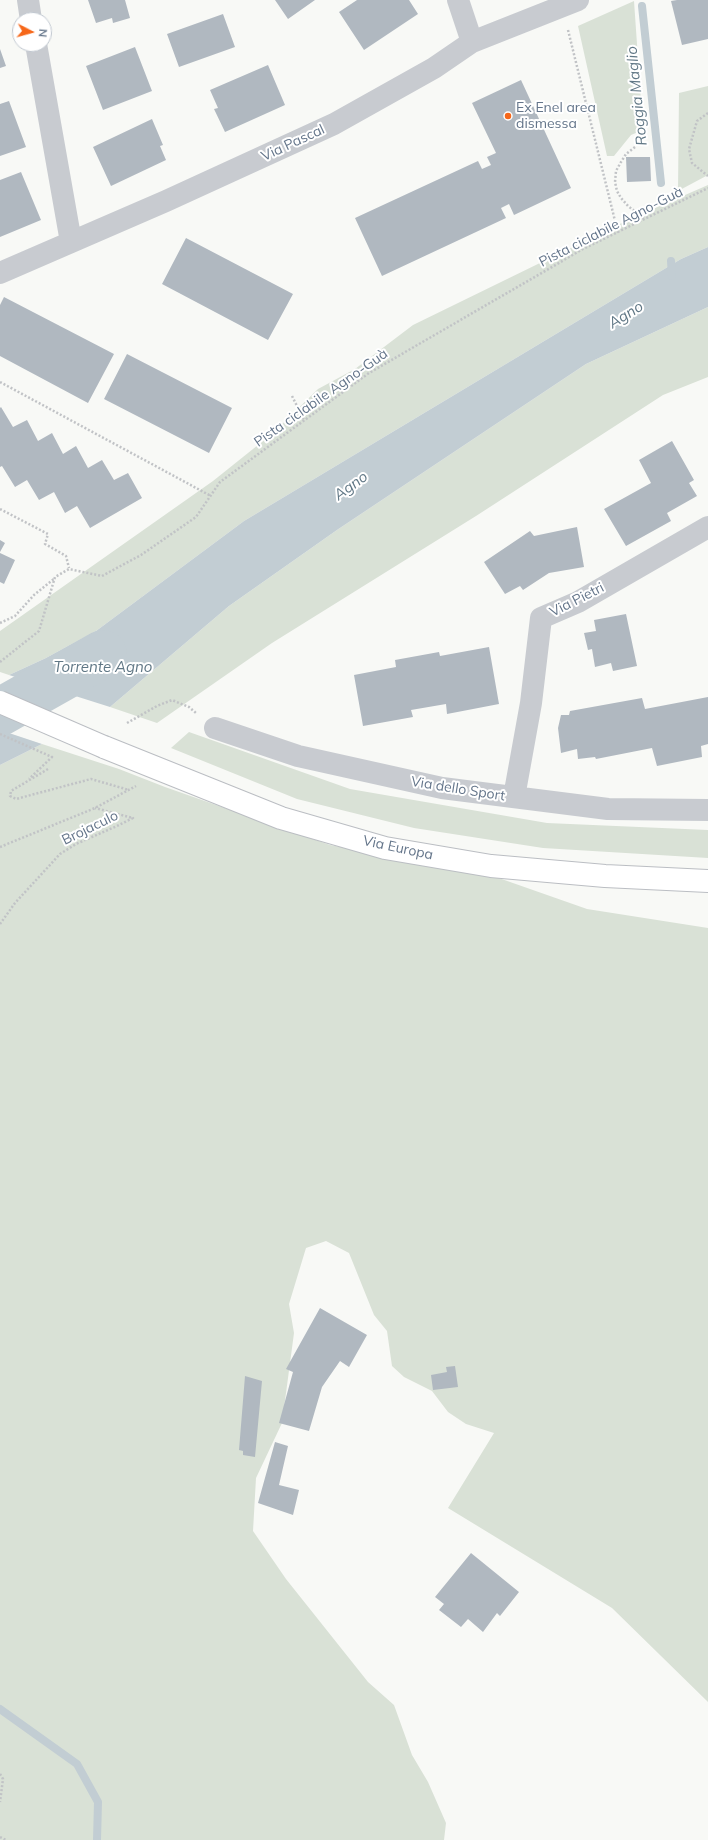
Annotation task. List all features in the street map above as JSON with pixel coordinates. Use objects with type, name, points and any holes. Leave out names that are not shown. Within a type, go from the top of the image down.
[{"type":"main road","name":"Via Europa","points":[[0,702],[104,747],[281,818],[385,848],[491,866],[605,876],[708,881]]},
{"type":"street","points":[[28,0],[30,12]]},
{"type":"street","points":[[458,0],[472,42]]},
{"type":"street","name":"Via Pascal","points":[[0,273],[334,124],[434,68],[472,42],[570,3]]},
{"type":"street","points":[[37,52],[71,242]]},
{"type":"street","name":"Via Pietri","points":[[514,797],[531,703],[541,618],[578,602],[708,527]]},
{"type":"street","name":"Via dello Sport","points":[[216,728],[298,756],[373,774],[442,788],[608,809],[708,810]]},
{"type":"path","points":[[570,3],[618,233]]},
{"type":"path","points":[[708,113],[697,121],[689,149],[692,164],[708,176]]},
{"type":"path","points":[[635,147],[626,154],[616,171],[616,186],[621,198],[628,206],[646,219]]},
{"type":"path","name":"Pista ciclabile Agno-Guà","points":[[68,568],[102,576],[142,555],[196,517],[220,482],[369,373],[583,249],[708,188]]},
{"type":"path","points":[[0,382],[211,496]]},
{"type":"path","points":[[292,396],[304,420]]},
{"type":"path","points":[[0,509],[48,534],[45,544],[66,556],[68,568],[34,595],[14,616],[0,623]]},
{"type":"path","points":[[0,662],[38,631],[55,577]]},
{"type":"path","points":[[127,723],[157,706],[172,700],[189,707],[216,728]]},
{"type":"path","points":[[0,734],[52,757],[24,783]]},
{"type":"path","points":[[0,847],[95,808],[130,791],[138,785],[146,764]]},
{"type":"path","points":[[48,769],[11,792],[10,796],[16,799],[91,779],[130,791]]},
{"type":"path","name":"Brojaculo","points":[[0,924],[15,903],[60,854],[76,844],[133,818],[95,808]]},
{"type":"path","points":[[0,1774],[3,1779],[0,1802]]},
{"type":"path","points":[[0,1837],[6,1840]]},
{"type":"shaded area","points":[[634,1],[643,130],[631,135],[614,156],[607,156],[578,26]]},
{"type":"shaded area","points":[[708,86],[708,175],[678,191],[679,93]]},
{"type":"shaded area","points":[[708,185],[708,247],[681,259],[244,521],[96,631],[46,658],[9,675],[0,672],[0,631],[213,481],[273,433],[318,389],[355,369],[413,325],[630,219]]},
{"type":"shaded area","points":[[708,307],[708,377],[663,395],[476,516],[272,643],[157,723],[110,707],[229,606],[337,530],[586,364]]},
{"type":"shaded area","points":[[189,732],[350,789],[547,823],[708,830],[708,858],[543,848],[414,828],[297,799],[171,748]]},
{"type":"shaded area","points":[[42,744],[119,769],[165,787],[330,845],[493,876],[587,909],[708,928],[708,1702],[612,1608],[448,1508],[494,1433],[466,1424],[448,1412],[432,1391],[404,1377],[392,1366],[387,1331],[374,1315],[349,1253],[326,1241],[306,1248],[289,1304],[294,1333],[282,1423],[256,1478],[253,1531],[286,1579],[368,1682],[394,1705],[412,1755],[428,1782],[446,1823],[444,1840],[0,1840],[0,765]]},
{"type":"water","name":"Torrente Agno","points":[[708,247],[708,307],[586,364],[337,530],[229,606],[110,707],[9,675],[46,658],[96,631],[244,521],[681,259]]},
{"type":"water","points":[[0,730],[42,744],[0,765]]},
{"type":"building","points":[[88,0],[125,0],[130,18],[113,23],[112,18],[96,23]]},
{"type":"building","points":[[275,0],[315,0],[288,19]]},
{"type":"building","points":[[357,0],[409,0],[418,14],[364,50],[339,12]]},
{"type":"building","points":[[708,0],[708,39],[682,45],[671,1]]},
{"type":"building","points":[[223,14],[235,47],[179,67],[167,34]]},
{"type":"building","points":[[135,47],[152,91],[103,110],[86,66]]},
{"type":"building","points":[[0,49],[6,66],[0,68]]},
{"type":"building","points":[[268,65],[285,105],[225,132],[214,109],[218,108],[210,90]]},
{"type":"building","points":[[521,80],[571,188],[514,215],[509,204],[501,208],[506,218],[382,276],[355,218],[478,161],[482,169],[491,165],[487,157],[496,153],[472,103]]},
{"type":"building","points":[[9,101],[26,147],[0,156],[0,104]]},
{"type":"building","points":[[152,119],[163,145],[160,146],[166,160],[111,186],[93,147]]},
{"type":"building","points":[[626,157],[650,157],[651,181],[627,182]]},
{"type":"building","points":[[21,172],[41,220],[0,237],[0,180]]},
{"type":"building","points":[[186,238],[293,294],[268,340],[162,284]]},
{"type":"building","points":[[4,297],[114,354],[88,403],[0,356],[0,305]]},
{"type":"building","points":[[127,354],[232,408],[209,453],[104,399]]},
{"type":"building","points":[[1,407],[13,427],[27,420],[38,441],[52,433],[63,454],[76,446],[88,468],[102,460],[114,480],[128,473],[142,498],[90,528],[77,506],[65,513],[54,492],[39,500],[27,480],[15,487],[2,466],[0,467]]},
{"type":"building","points":[[672,441],[694,480],[689,483],[697,496],[667,513],[671,521],[626,546],[604,509],[651,483],[639,460]]},
{"type":"building","points":[[577,527],[584,567],[549,573],[523,590],[520,586],[505,594],[484,562],[530,531],[534,536]]},
{"type":"building","points":[[0,540],[5,543],[0,552]]},
{"type":"building","points":[[0,553],[15,560],[4,584],[0,582]]},
{"type":"building","points":[[626,614],[637,666],[613,671],[611,663],[595,667],[592,649],[588,650],[584,633],[596,631],[594,620]]},
{"type":"building","points":[[489,647],[499,704],[447,714],[446,704],[411,710],[413,717],[363,726],[354,675],[396,667],[395,660],[439,652],[440,656]]},
{"type":"building","points":[[708,697],[708,744],[701,746],[702,757],[657,766],[652,748],[596,759],[595,757],[578,759],[577,749],[561,753],[558,728],[561,715],[569,715],[570,711],[642,698],[645,709]]},
{"type":"building","points":[[320,1308],[367,1335],[349,1367],[340,1361],[322,1387],[309,1431],[279,1423],[293,1372],[286,1369]]},
{"type":"building","points":[[455,1366],[458,1387],[433,1390],[431,1375],[447,1372],[446,1367]]},
{"type":"building","points":[[245,1376],[262,1381],[255,1457],[243,1455],[243,1451],[239,1450]]},
{"type":"building","points":[[275,1442],[288,1446],[279,1485],[299,1490],[293,1515],[258,1503]]},
{"type":"building","points":[[471,1553],[519,1592],[500,1616],[497,1613],[483,1632],[468,1619],[461,1627],[439,1610],[444,1604],[435,1597]]},
{"type":"waterway","name":"Roggia Maglio","points":[[642,6],[661,183]]},
{"type":"waterway","name":"Roggia Maglio","points":[[671,261],[672,276]]},
{"type":"waterway","name":"Agno","points":[[0,712],[103,654]]},
{"type":"waterway","points":[[0,1709],[77,1764],[98,1802],[97,1840]]},
{"type":"place","name":"Ex Enel area dismessa","points":[[508,116]]}]
